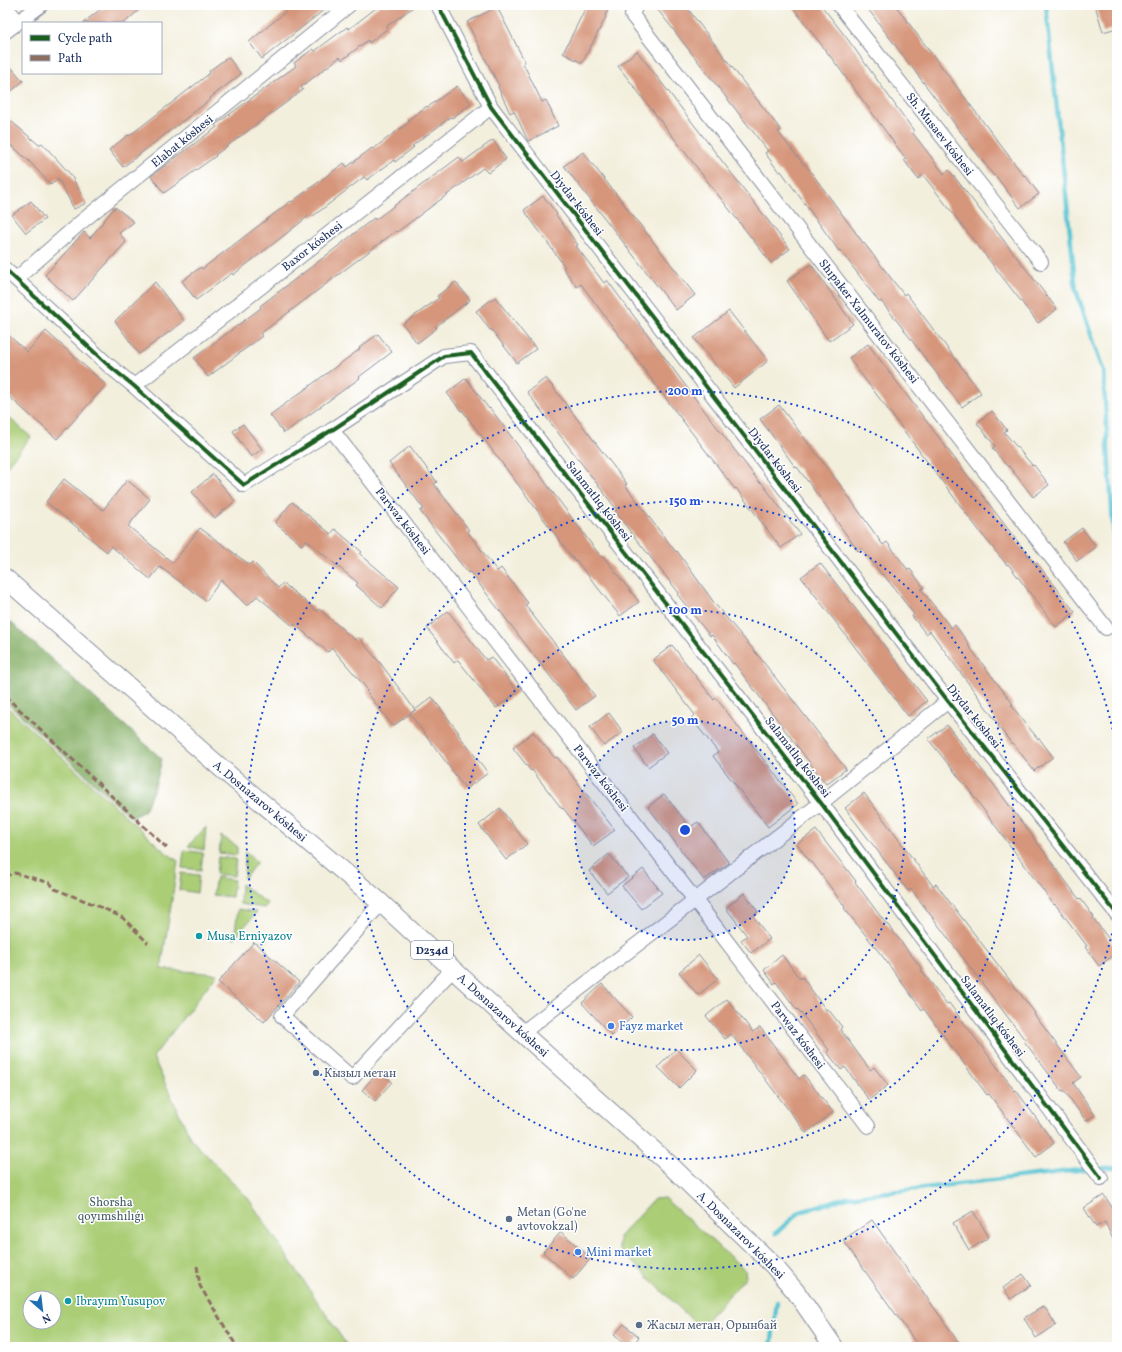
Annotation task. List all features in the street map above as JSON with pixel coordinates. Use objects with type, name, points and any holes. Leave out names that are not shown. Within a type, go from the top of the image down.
[{"type":"main road","name":"A. Dosnazarov kóshesi","points":[[5,578],[229,775],[381,902],[522,1033],[672,1166],[773,1265],[796,1292],[834,1347]]},
{"type":"street","points":[[5,32],[41,5]]},
{"type":"street","name":"Elabat kóshesi","points":[[16,279],[80,223],[349,5]]},
{"type":"street","name":"Diydar kóshesi","points":[[438,5],[490,107],[948,700],[1117,914]]},
{"type":"street","name":"Sh. Musaev kóshesi","points":[[839,5],[1041,262]]},
{"type":"street","points":[[5,6],[18,22]]},
{"type":"street","name":"Shıpaker Xalmuratov kóshesi","points":[[634,10],[1106,628]]},
{"type":"street","name":"Baxor kóshesi","points":[[134,386],[490,107]]},
{"type":"street","points":[[5,269],[107,364],[134,386],[244,485],[332,430]]},
{"type":"street","name":"Salamatlıq kóshesi","points":[[332,430],[444,356],[471,353],[821,803],[1101,1178]]},
{"type":"street","name":"Parwaz kóshesi","points":[[332,430],[868,1126]]},
{"type":"street","points":[[522,1033],[821,803],[948,700]]},
{"type":"street","points":[[381,902],[282,1016],[352,1078],[453,968]]},
{"type":"green space","points":[[6,415],[31,437],[5,468],[5,416]]},
{"type":"green space","points":[[5,617],[162,759],[156,783],[145,810],[132,818],[5,701]]},
{"type":"green space","name":"Shorsha qoyımshılıǵı","points":[[5,705],[164,851],[178,861],[161,969],[217,974],[153,1057],[191,1139],[248,1198],[348,1347],[5,1347]]},
{"type":"green space","points":[[206,827],[204,850],[188,846]]},
{"type":"green space","points":[[221,836],[237,846],[237,855],[219,853]]},
{"type":"green space","points":[[184,850],[203,853],[201,870],[182,868]]},
{"type":"green space","points":[[245,852],[257,862],[244,879]]},
{"type":"green space","points":[[218,857],[236,859],[234,876],[216,874]]},
{"type":"green space","points":[[181,873],[199,875],[197,893],[179,890]]},
{"type":"green space","points":[[216,877],[234,880],[232,897],[213,895]]},
{"type":"green space","points":[[241,884],[268,904],[264,908],[240,904]]},
{"type":"green space","points":[[238,909],[257,912],[234,939]]},
{"type":"green space","points":[[664,1198],[745,1270],[746,1277],[702,1325],[694,1322],[619,1249],[619,1237],[654,1199]]},
{"type":"building","points":[[106,5],[145,5],[125,22],[84,22]]},
{"type":"building","points":[[294,5],[330,5],[262,59],[249,42]]},
{"type":"building","points":[[380,5],[416,5],[387,26],[388,28],[369,43],[368,40],[342,60],[340,57],[301,87],[303,90],[215,155],[216,156],[164,193],[151,176],[217,127],[215,125],[296,66],[294,63],[313,49],[315,51],[347,27],[349,29]]},
{"type":"building","points":[[587,5],[611,5],[582,63],[563,53]]},
{"type":"building","points":[[654,5],[685,5],[781,130],[778,132],[804,165],[805,164],[904,295],[906,293],[981,393],[962,407],[901,326],[881,301],[879,302],[840,250],[839,251],[781,171],[779,172],[765,153],[768,151]]},
{"type":"building","points":[[791,5],[821,5],[849,41],[914,131],[912,132],[944,174],[949,170],[1057,309],[1038,323],[923,175],[918,179],[904,160],[906,159]]},
{"type":"building","points":[[865,5],[895,5],[1039,194],[1020,208],[995,175],[994,176]]},
{"type":"building","points":[[1095,5],[1117,5],[1117,28],[1103,32]]},
{"type":"building","points":[[497,7],[525,62],[523,63],[542,102],[546,100],[558,126],[528,141],[514,111],[510,113],[498,87],[499,86],[467,22]]},
{"type":"building","points":[[637,51],[790,249],[771,263],[618,66]]},
{"type":"building","points":[[228,57],[241,74],[123,167],[109,150],[210,73],[209,71]]},
{"type":"building","points":[[11,67],[23,81],[5,97],[5,73]]},
{"type":"building","points":[[457,86],[471,104],[412,146],[414,147],[395,162],[394,160],[367,180],[364,177],[312,217],[310,215],[233,275],[232,273],[196,300],[182,281],[201,267],[202,269],[291,201],[292,202],[344,163],[347,167],[372,148],[373,149],[409,122],[408,120]]},
{"type":"building","points":[[5,116],[39,145],[42,143],[71,175],[86,203],[74,209],[58,178],[51,185],[29,161],[5,140]]},
{"type":"building","points":[[493,140],[506,159],[488,173],[483,168],[397,232],[396,231],[260,334],[262,336],[208,377],[194,358],[261,308],[260,306],[374,218],[375,220],[459,157],[463,162]]},
{"type":"building","points":[[583,152],[695,295],[676,310],[564,166]]},
{"type":"building","points":[[543,196],[578,245],[576,246],[604,283],[607,280],[697,401],[800,534],[781,548],[673,408],[581,284],[577,287],[563,268],[565,267],[524,210]]},
{"type":"building","points":[[31,201],[45,219],[26,233],[12,215]]},
{"type":"building","points":[[115,207],[134,222],[119,233],[126,242],[73,301],[45,275],[84,232],[90,238]]},
{"type":"building","points":[[811,264],[853,324],[829,341],[787,281]]},
{"type":"building","points":[[155,282],[184,321],[139,354],[115,321]]},
{"type":"building","points":[[456,282],[470,300],[417,343],[403,324],[439,298],[437,296]]},
{"type":"building","points":[[495,297],[536,349],[517,363],[476,311]]},
{"type":"building","points":[[729,311],[768,361],[734,388],[694,338]]},
{"type":"building","points":[[46,331],[106,385],[57,439],[5,393],[5,332],[27,352]]},
{"type":"building","points":[[378,334],[392,352],[359,377],[360,378],[284,433],[270,415]]},
{"type":"building","points":[[868,344],[1011,533],[1035,564],[1037,563],[1075,612],[1056,627],[1008,564],[1007,565],[981,533],[849,358]]},
{"type":"building","points":[[466,378],[601,557],[603,556],[639,602],[620,616],[576,560],[575,561],[462,410],[461,411],[447,393]]},
{"type":"building","points":[[546,378],[627,484],[625,485],[676,552],[677,551],[715,604],[761,659],[846,769],[826,784],[734,663],[733,664],[712,635],[710,636],[677,594],[679,593],[629,530],[615,511],[617,510],[527,392]]},
{"type":"building","points":[[779,405],[838,482],[883,545],[887,542],[908,570],[910,569],[924,588],[921,589],[951,628],[955,625],[969,644],[968,645],[1013,704],[1011,705],[1053,757],[1034,771],[998,726],[999,725],[930,631],[926,634],[912,616],[914,614],[862,548],[858,551],[760,419]]},
{"type":"building","points":[[992,411],[1007,430],[1004,432],[1033,466],[1034,465],[1049,485],[1033,497],[1009,466],[1008,467],[992,448],[995,446],[977,423]]},
{"type":"building","points":[[243,424],[262,449],[251,457],[233,431]]},
{"type":"building","points":[[410,446],[437,482],[434,484],[469,530],[467,531],[497,571],[501,568],[528,603],[525,605],[595,696],[576,710],[470,572],[468,573],[420,511],[424,509],[389,463]]},
{"type":"building","points":[[213,474],[235,501],[215,518],[192,492]]},
{"type":"building","points":[[64,479],[103,510],[127,480],[150,499],[128,526],[173,563],[200,528],[250,565],[253,562],[278,588],[283,583],[317,611],[319,609],[355,640],[358,637],[381,664],[415,710],[393,726],[366,691],[368,690],[332,648],[328,652],[294,624],[293,626],[257,596],[247,606],[221,580],[206,601],[160,567],[150,579],[111,546],[107,552],[46,502]]},
{"type":"building","points":[[292,502],[331,534],[335,529],[362,552],[360,554],[399,587],[382,608],[356,585],[358,583],[306,540],[302,545],[275,523]]},
{"type":"building","points":[[1082,528],[1096,547],[1077,561],[1063,542]]},
{"type":"building","points":[[820,563],[927,701],[908,716],[801,577]]},
{"type":"building","points":[[448,611],[486,660],[491,657],[518,692],[496,708],[458,660],[454,663],[427,628]]},
{"type":"building","points":[[672,645],[714,700],[716,698],[798,804],[768,827],[713,756],[718,752],[691,718],[695,715],[653,660]]},
{"type":"building","points":[[432,697],[488,773],[466,789],[410,714]]},
{"type":"building","points":[[609,713],[623,732],[604,746],[590,727]]},
{"type":"building","points":[[947,725],[1079,899],[1080,898],[1117,950],[1117,953],[1099,966],[1085,947],[1087,946],[1055,904],[1054,905],[969,790],[928,739]]},
{"type":"building","points":[[533,732],[555,758],[557,757],[615,830],[593,846],[513,748]]},
{"type":"building","points":[[653,734],[667,753],[648,767],[634,748]]},
{"type":"building","points":[[864,793],[933,886],[936,884],[1035,1013],[1034,1014],[1081,1077],[1073,1083],[1095,1115],[1086,1121],[1064,1090],[1062,1091],[1024,1041],[1025,1040],[911,889],[908,891],[845,808]]},
{"type":"building","points":[[664,794],[690,827],[698,822],[729,863],[704,880],[648,807]]},
{"type":"building","points":[[500,808],[527,844],[506,860],[479,825]]},
{"type":"building","points":[[816,830],[856,881],[855,882],[947,1004],[949,1003],[1015,1091],[1016,1090],[1054,1143],[1036,1157],[989,1094],[987,1095],[924,1009],[922,1010],[883,957],[844,908],[845,907],[812,862],[811,863],[797,844]]},
{"type":"building","points":[[609,854],[628,877],[607,893],[589,871]]},
{"type":"building","points":[[643,869],[662,893],[641,909],[622,886]]},
{"type":"building","points":[[744,893],[758,912],[753,916],[770,939],[751,953],[741,940],[747,936],[726,908]]},
{"type":"building","points":[[254,942],[299,982],[264,1022],[218,982]]},
{"type":"building","points":[[699,955],[718,979],[698,995],[679,972]]},
{"type":"building","points":[[782,955],[800,979],[802,977],[826,1010],[828,1009],[842,1027],[840,1029],[870,1070],[874,1067],[888,1085],[869,1100],[845,1067],[841,1070],[827,1052],[829,1050],[798,1009],[797,1010],[776,982],[774,984],[764,970]]},
{"type":"building","points":[[602,984],[632,1017],[612,1036],[582,1003]]},
{"type":"building","points":[[727,999],[753,1032],[760,1027],[799,1079],[804,1075],[833,1112],[806,1133],[731,1034],[725,1039],[706,1016]]},
{"type":"building","points":[[676,1049],[697,1070],[679,1088],[658,1067]]},
{"type":"building","points":[[379,1071],[392,1082],[375,1101],[362,1090]]},
{"type":"building","points":[[1104,1195],[1117,1215],[1117,1248],[1105,1222],[1096,1227],[1084,1208]]},
{"type":"building","points":[[973,1211],[989,1237],[969,1250],[953,1223]]},
{"type":"building","points":[[872,1220],[962,1347],[919,1347],[843,1240]]},
{"type":"building","points":[[561,1232],[591,1258],[573,1279],[543,1252]]},
{"type":"building","points":[[1023,1274],[1031,1285],[1011,1299],[1003,1288]]},
{"type":"building","points":[[1044,1306],[1056,1325],[1036,1338],[1024,1318]]},
{"type":"building","points":[[624,1324],[639,1337],[631,1347],[628,1347],[614,1335]]},
{"type":"waterway","points":[[1046,5],[1076,290],[1103,370],[1117,586]]},
{"type":"waterway","points":[[1103,1168],[1117,1168]]},
{"type":"waterway","points":[[776,1233],[800,1212],[847,1197],[1087,1169]]},
{"type":"waterway","points":[[771,1347],[777,1302]]},
{"type":"marked path","points":[[5,696],[167,848]]},
{"type":"marked path","points":[[5,876],[15,873],[50,883],[55,889],[103,908],[123,918],[148,943]]},
{"type":"marked path","points":[[197,1266],[200,1286],[237,1347]]},
{"type":"cycle path","points":[[438,5],[491,107],[948,701],[1117,914]]},
{"type":"cycle path","points":[[5,269],[107,364],[134,386],[244,485],[332,430],[444,356],[471,353],[821,803],[1101,1178]]},
{"type":"place","name":"Musa Erniyazov","points":[[199,936]]},
{"type":"place","name":"Fayz market","points":[[611,1026]]},
{"type":"place","name":"Кызыл метан","points":[[316,1073]]},
{"type":"place","name":"Metan (Go'ne avtovokzal)","points":[[509,1219]]},
{"type":"place","name":"Mini market","points":[[578,1252]]},
{"type":"place","name":"Ibrayım Yusupov","points":[[68,1301]]},
{"type":"place","name":"Жасыл метан, Орынбай","points":[[639,1325]]}]
